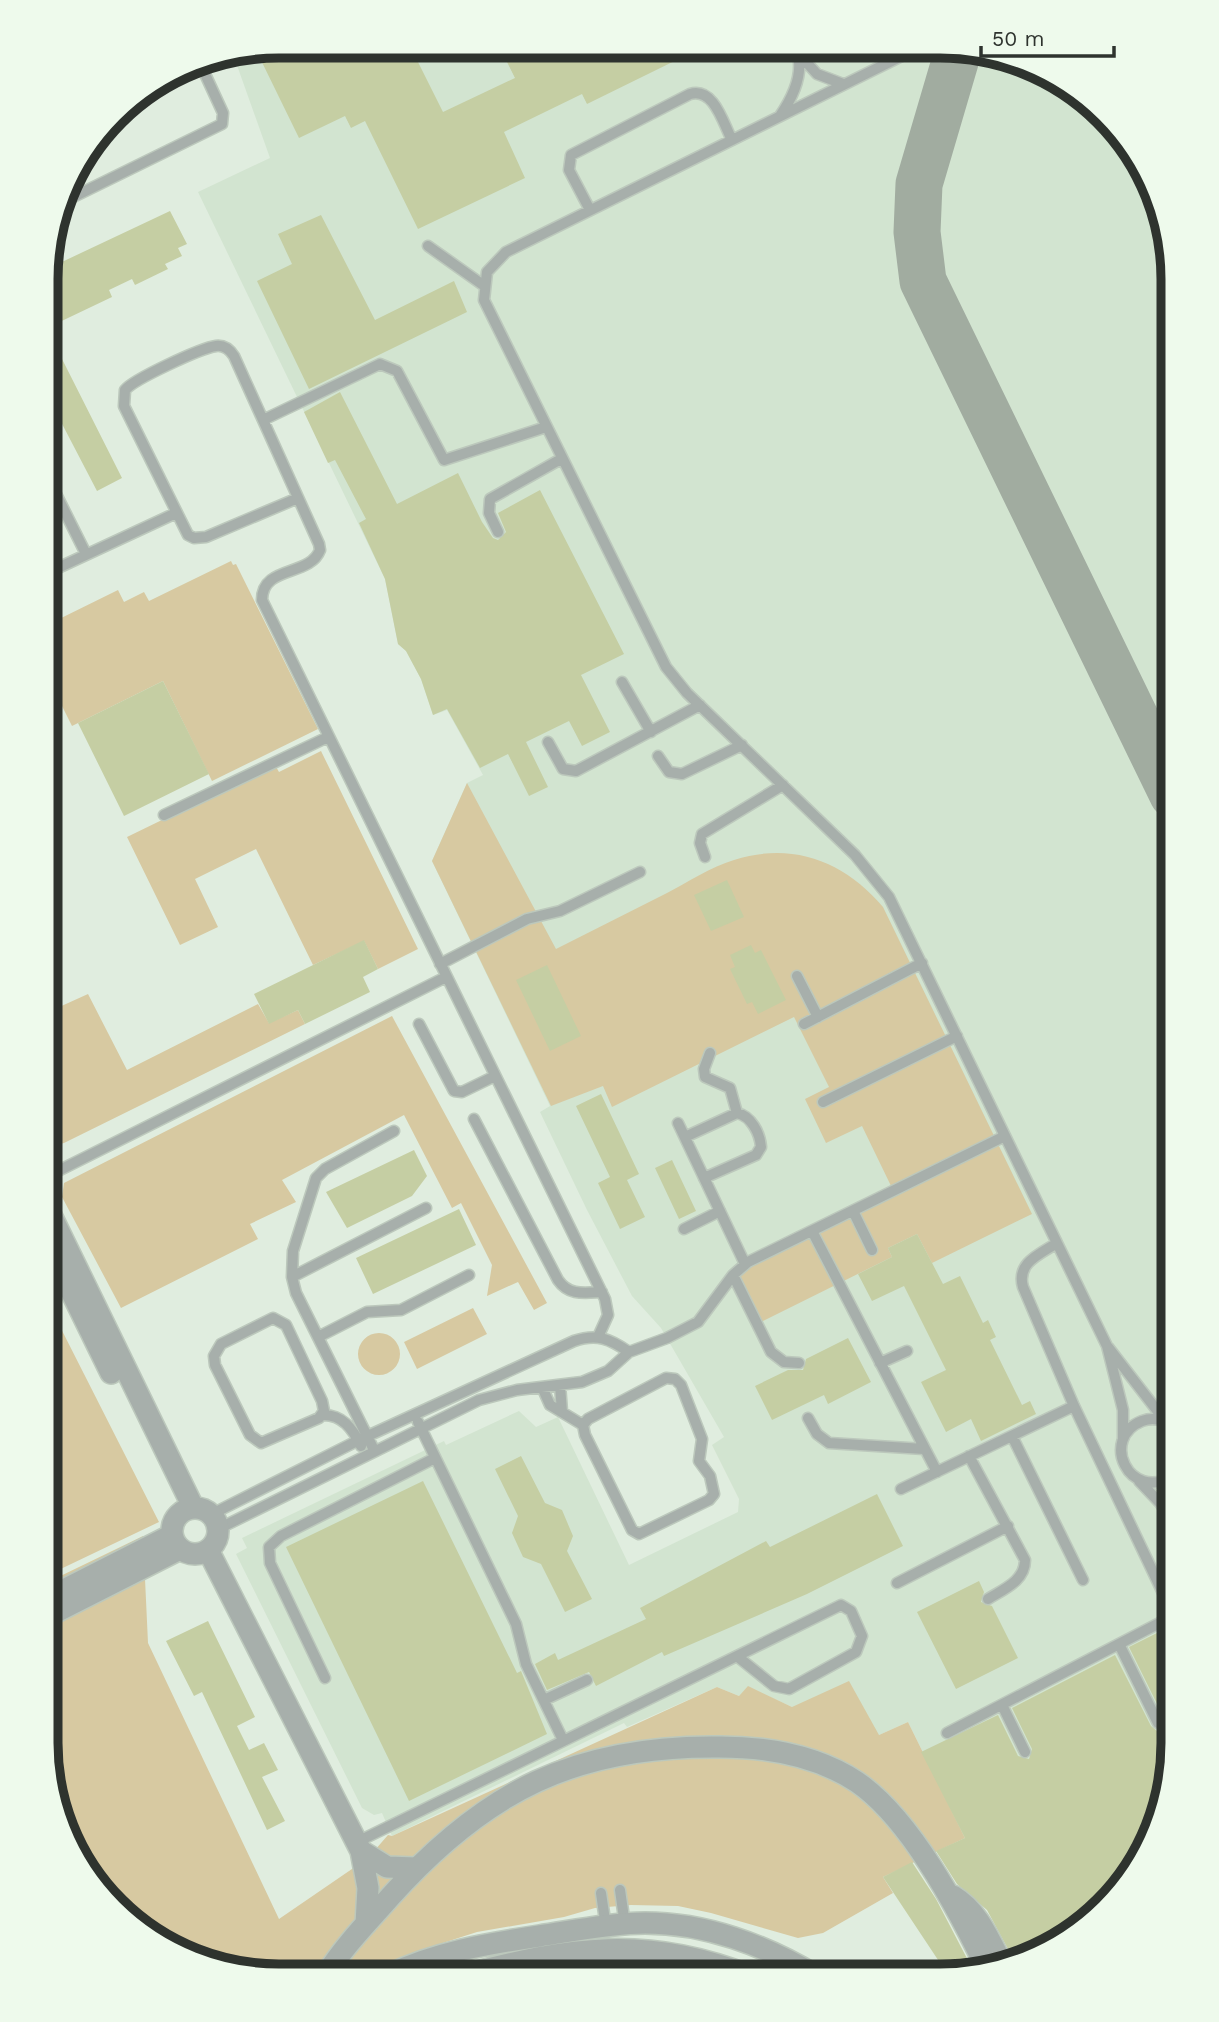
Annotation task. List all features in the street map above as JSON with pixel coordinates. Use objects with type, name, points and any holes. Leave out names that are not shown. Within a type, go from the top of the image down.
[{"type":"street","points":[[58,1229],[201,1516]]},
{"type":"street","points":[[58,1261],[201,1516],[217,1537],[208,1550],[194,1554],[176,1542]]},
{"type":"street","points":[[176,1542],[175,1519],[201,1516]]},
{"type":"street","points":[[58,1594],[176,1542]]},
{"type":"street","points":[[58,1610],[176,1542]]},
{"type":"street","points":[[208,1550],[359,1847],[368,1888],[366,1924]]},
{"type":"street","points":[[335,1964],[416,1868],[479,1813],[556,1773],[608,1757],[683,1746],[769,1749],[829,1766],[881,1801],[902,1824],[919,1850],[982,1960]]},
{"type":"street","points":[[359,1847],[387,1867],[416,1868]]},
{"type":"street","points":[[943,1889],[970,1909],[998,1957]]},
{"type":"street","points":[[420,1964],[463,1949],[634,1931],[693,1928],[739,1939],[794,1964]]},
{"type":"street","points":[[634,1931],[682,1954],[713,1964]]},
{"type":"street","points":[[543,1964],[634,1931],[720,1944],[768,1964]]},
{"type":"lane","points":[[779,117],[796,87],[797,58]]},
{"type":"lane","points":[[804,58],[817,74],[843,84]]},
{"type":"lane","points":[[897,58],[506,252],[487,272],[483,285],[489,312],[656,652],[676,681],[879,882],[922,963],[1107,1346],[1123,1409],[1122,1457],[1130,1473],[1161,1504]]},
{"type":"lane","points":[[74,197],[222,124],[223,113],[204,71]]},
{"type":"lane","points":[[590,210],[569,170],[571,155],[690,94],[699,92],[708,96],[732,140]]},
{"type":"lane","points":[[428,246],[483,285]]},
{"type":"lane","points":[[298,498],[200,539],[188,535],[124,406],[125,390],[130,384],[209,348],[223,346],[234,356],[319,544],[318,555],[312,561],[269,580],[262,593],[262,600],[602,1292],[608,1315],[598,1337]]},
{"type":"lane","points":[[263,420],[380,364],[397,371],[444,460],[546,428]]},
{"type":"lane","points":[[498,532],[489,513],[490,499],[561,459]]},
{"type":"lane","points":[[58,498],[86,554]]},
{"type":"lane","points":[[58,568],[176,513]]},
{"type":"lane","points":[[622,682],[651,732]]},
{"type":"lane","points":[[548,742],[561,766],[572,772],[701,705]]},
{"type":"lane","points":[[164,815],[328,737]]},
{"type":"lane","points":[[658,756],[668,772],[682,774],[742,745]]},
{"type":"lane","points":[[705,857],[700,843],[702,834],[783,785]]},
{"type":"lane","points":[[440,964],[527,919],[560,911],[640,872]]},
{"type":"lane","points":[[804,1024],[922,963]]},
{"type":"lane","points":[[797,976],[818,1017]]},
{"type":"lane","points":[[58,1171],[446,977]]},
{"type":"lane","points":[[419,1024],[454,1091],[462,1092],[495,1076]]},
{"type":"lane","points":[[823,1102],[957,1036]]},
{"type":"lane","points":[[704,1178],[759,1151],[761,1142],[749,1119],[737,1112],[730,1088],[705,1077],[704,1069],[710,1053]]},
{"type":"lane","points":[[685,1137],[737,1112]]},
{"type":"lane","points":[[474,1119],[562,1287],[577,1293],[602,1292]]},
{"type":"lane","points":[[678,1123],[744,1264]]},
{"type":"lane","points":[[370,1452],[292,1277],[293,1251],[316,1178],[325,1169],[394,1131]]},
{"type":"lane","points":[[201,1516],[370,1452],[479,1400],[595,1378],[629,1352],[667,1338],[698,1322],[744,1264],[1005,1136]]},
{"type":"lane","points":[[292,1277],[426,1208]]},
{"type":"lane","points":[[684,1229],[720,1211]]},
{"type":"lane","points":[[853,1211],[872,1250]]},
{"type":"lane","points":[[812,1231],[937,1472]]},
{"type":"lane","points":[[1057,1243],[1026,1264],[1021,1280],[1074,1406],[1161,1590]]},
{"type":"lane","points":[[318,1336],[367,1311],[401,1310],[469,1275]]},
{"type":"lane","points":[[733,1275],[771,1352],[785,1362],[799,1363]]},
{"type":"lane","points":[[322,1415],[322,1401],[283,1321],[269,1320],[218,1347],[214,1356],[215,1365],[250,1435],[256,1441],[265,1443],[322,1415],[333,1415],[344,1420],[363,1438]]},
{"type":"lane","points":[[201,1516],[574,1341],[598,1337],[609,1339],[629,1352]]},
{"type":"lane","points":[[1107,1346],[1161,1412]]},
{"type":"lane","points":[[880,1363],[907,1351]]},
{"type":"lane","points":[[675,1379],[681,1385],[702,1439],[699,1461],[710,1476],[713,1497],[646,1532],[635,1532],[584,1435],[583,1425],[588,1419],[663,1380],[675,1379]]},
{"type":"lane","points":[[560,1385],[562,1412]]},
{"type":"lane","points":[[542,1387],[550,1405],[583,1425]]},
{"type":"lane","points":[[901,1489],[1074,1406]]},
{"type":"lane","points":[[414,1414],[516,1624],[526,1664],[564,1741]]},
{"type":"lane","points":[[808,1418],[817,1434],[829,1443],[925,1449]]},
{"type":"lane","points":[[1123,1439],[1141,1422],[1161,1423]]},
{"type":"lane","points":[[1012,1436],[1083,1580]]},
{"type":"lane","points":[[969,1456],[1022,1552],[1025,1568],[1017,1581],[988,1600]]},
{"type":"lane","points":[[325,1678],[270,1563],[269,1547],[281,1536],[435,1458]]},
{"type":"lane","points":[[1137,1479],[1161,1482]]},
{"type":"lane","points":[[897,1583],[1008,1526]]},
{"type":"lane","points":[[359,1847],[564,1741],[841,1605],[851,1611],[862,1636],[856,1652],[789,1689],[774,1686],[738,1657]]},
{"type":"lane","points":[[947,1733],[1161,1621]]},
{"type":"lane","points":[[1119,1644],[1158,1723]]},
{"type":"lane","points":[[544,1700],[587,1680]]},
{"type":"lane","points":[[1002,1704],[1025,1752]]},
{"type":"lane","points":[[620,1890],[634,1931]]},
{"type":"lane","points":[[601,1893],[634,1931]]},
{"type":"lane","points":[[654,1964],[682,1954]]},
{"type":"shaded area","points":[[278,58],[941,58],[998,65],[1051,87],[1075,103],[1097,122],[1116,144],[1132,168],[1144,194],[1157,235],[1161,278],[1161,1758],[1150,1814],[1124,1866],[1106,1889],[1075,1919],[1051,1935],[1025,1947],[1012,1952],[958,1841],[965,1838],[908,1722],[879,1735],[792,1707],[748,1687],[739,1696],[717,1687],[627,1727],[624,1723],[392,1836],[382,1813],[374,1815],[362,1808],[236,1554],[247,1548],[242,1538],[444,1441],[446,1445],[519,1411],[536,1427],[558,1417],[629,1565],[738,1512],[739,1499],[712,1445],[724,1437],[661,1328],[632,1296],[587,1210],[540,1112],[550,1106],[432,861],[467,783],[483,775],[447,710],[433,715],[421,679],[406,651],[398,644],[385,579],[198,192],[270,158],[236,62]]},
{"type":"shaded area","points":[[231,561],[233,565],[236,564],[318,729],[212,781],[163,681],[72,726],[58,698],[58,620],[118,590],[124,602],[144,592],[149,601]]},
{"type":"shaded area","points":[[321,751],[418,949],[378,969],[364,941],[313,965],[256,849],[195,879],[218,927],[180,945],[127,837],[275,765],[279,772]]},
{"type":"shaded area","points":[[467,783],[556,949],[734,860],[777,853],[797,855],[835,867],[852,878],[883,907],[1032,1214],[932,1263],[917,1234],[888,1248],[892,1257],[761,1322],[735,1268],[892,1188],[862,1126],[826,1143],[805,1099],[829,1087],[794,1017],[612,1107],[603,1086],[551,1106],[432,861]]},
{"type":"shaded area","points":[[88,994],[127,1070],[258,1004],[269,1023],[298,1010],[305,1024],[58,1145],[58,1008]]},
{"type":"shaded area","points":[[392,1016],[547,1303],[534,1310],[518,1282],[487,1296],[492,1265],[461,1203],[452,1208],[404,1115],[282,1180],[296,1202],[250,1224],[258,1239],[121,1308],[62,1197],[64,1183]]},
{"type":"shaded area","points":[[473,1308],[487,1334],[417,1369],[404,1342]]},
{"type":"shaded area","points":[[58,1323],[159,1522],[58,1570]]},
{"type":"shaded area","points":[[379,1333],[394,1339],[400,1354],[394,1369],[379,1375],[364,1369],[358,1354],[364,1339]]},
{"type":"shaded area","points":[[143,1536],[148,1643],[279,1919],[368,1858],[388,1835],[392,1836],[717,1687],[739,1696],[748,1686],[792,1707],[849,1681],[879,1735],[908,1722],[965,1838],[883,1877],[893,1893],[823,1933],[798,1938],[678,1906],[631,1905],[595,1908],[564,1917],[477,1932],[421,1950],[389,1964],[278,1964],[221,1957],[168,1935],[122,1900],[87,1854],[75,1828],[62,1787],[58,1744],[58,1577]]},
{"type":"shaded area","points":[[587,1958],[593,1964],[567,1964]]},
{"type":"building","points":[[416,58],[443,112],[515,78],[506,60],[510,58],[681,58],[587,104],[582,94],[504,132],[525,178],[418,229],[365,121],[351,128],[345,116],[299,138],[261,59]]},
{"type":"building","points":[[170,211],[187,244],[178,248],[182,256],[165,264],[168,269],[135,285],[132,279],[109,290],[112,297],[58,323],[59,263]]},
{"type":"building","points":[[321,215],[375,320],[454,281],[467,312],[309,389],[257,281],[292,264],[278,234]]},
{"type":"building","points":[[60,355],[122,478],[97,491],[58,416]]},
{"type":"building","points":[[340,392],[397,504],[458,473],[482,522],[493,538],[498,540],[506,532],[498,513],[540,490],[624,654],[581,675],[610,732],[582,746],[569,721],[526,742],[548,787],[529,796],[508,754],[480,768],[447,709],[433,715],[421,679],[406,651],[398,644],[385,579],[359,523],[366,519],[335,460],[328,463],[304,412]]},
{"type":"building","points":[[163,681],[209,774],[124,816],[78,723]]},
{"type":"building","points":[[727,880],[744,917],[711,931],[694,895]]},
{"type":"building","points":[[364,940],[378,969],[363,977],[370,992],[305,1024],[298,1010],[269,1024],[254,994]]},
{"type":"building","points":[[751,945],[755,953],[761,950],[786,1000],[758,1014],[752,1002],[747,1004],[730,969],[735,967],[730,955]]},
{"type":"building","points":[[547,965],[581,1036],[550,1051],[516,980]]},
{"type":"building","points":[[601,1094],[639,1174],[627,1180],[645,1217],[620,1229],[598,1183],[610,1177],[576,1106]]},
{"type":"building","points":[[414,1150],[427,1176],[412,1196],[347,1228],[326,1192]]},
{"type":"building","points":[[672,1160],[696,1211],[679,1219],[655,1168]]},
{"type":"building","points":[[459,1209],[476,1245],[373,1294],[356,1258]]},
{"type":"building","points":[[917,1234],[943,1284],[960,1276],[983,1323],[988,1320],[996,1337],[990,1340],[1022,1405],[1030,1401],[1036,1414],[981,1441],[971,1419],[946,1432],[921,1382],[946,1370],[904,1286],[872,1301],[858,1274],[892,1257],[888,1248]]},
{"type":"building","points":[[848,1338],[871,1382],[828,1404],[824,1395],[772,1420],[755,1386],[788,1370],[803,1370],[806,1359]]},
{"type":"building","points":[[521,1456],[545,1503],[562,1510],[573,1536],[567,1551],[592,1599],[565,1612],[541,1564],[523,1557],[512,1533],[518,1516],[495,1469]]},
{"type":"building","points":[[423,1481],[517,1673],[521,1671],[547,1734],[409,1801],[286,1547]]},
{"type":"building","points":[[877,1494],[903,1546],[807,1594],[664,1656],[662,1652],[596,1686],[589,1672],[547,1690],[535,1664],[555,1653],[558,1660],[646,1619],[640,1608],[766,1541],[770,1547]]},
{"type":"building","points":[[979,1581],[984,1592],[981,1602],[992,1606],[1018,1658],[956,1689],[917,1612]]},
{"type":"building","points":[[208,1621],[255,1717],[237,1726],[249,1750],[264,1743],[278,1770],[262,1777],[285,1821],[267,1830],[202,1692],[194,1696],[166,1641]]},
{"type":"building","points":[[1161,1631],[1161,1712],[1129,1647]]},
{"type":"building","points":[[1115,1655],[1151,1726],[1157,1731],[1161,1730],[1157,1787],[1150,1814],[1124,1866],[1106,1889],[1075,1919],[1051,1935],[1010,1953],[987,1910],[957,1884],[936,1851],[965,1838],[921,1752],[998,1715],[1018,1756],[1029,1759],[1032,1749],[1012,1708]]},
{"type":"building","points":[[912,1862],[936,1899],[969,1962],[941,1964],[883,1877]]},
{"type":"taxiway","points":[[956,59],[919,184],[917,232],[923,281],[1161,770]]}]
